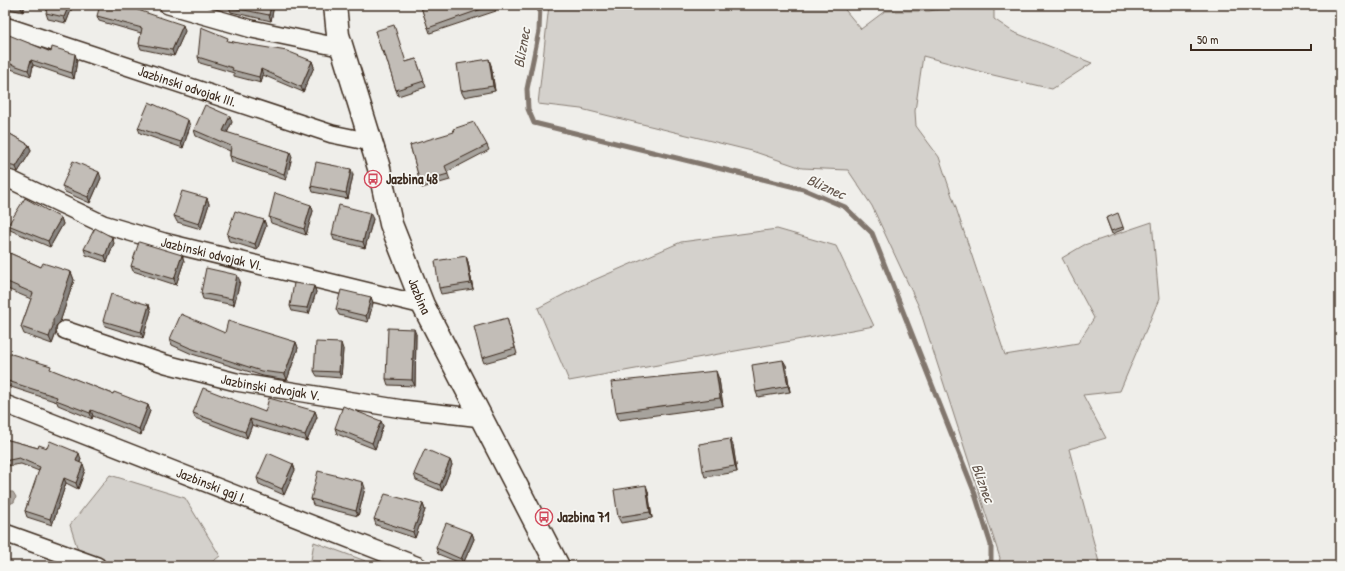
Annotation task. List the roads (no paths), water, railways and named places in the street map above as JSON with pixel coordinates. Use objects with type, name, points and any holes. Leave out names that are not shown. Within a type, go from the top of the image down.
[{"type":"street","points":[[168,5],[252,29],[343,48]]},
{"type":"street","name":"Jazbina","points":[[335,5],[338,35],[379,168],[391,224],[423,305],[558,566]]},
{"type":"street","name":"Jazbinski odvojak III.","points":[[5,26],[332,134],[371,142]]},
{"type":"street","name":"Jazbinski odvojak VI.","points":[[9,179],[103,224],[164,242],[423,305]]},
{"type":"street","name":"Jazbinski odvojak V.","points":[[65,330],[166,364],[236,382],[402,409],[482,418]]},
{"type":"street","name":"Jazbinski gaj I.","points":[[5,404],[418,566]]},
{"type":"street","points":[[5,533],[97,566]]},
{"type":"waterway","name":"Bliznec","points":[[540,5],[539,31],[527,89],[528,109],[534,123],[803,189],[845,207],[872,233],[974,491],[991,545],[991,566]]},
{"type":"place","name":"Jazbina 48","points":[[373,179]]},
{"type":"place","name":"Jazbina 71","points":[[544,517]]}]
